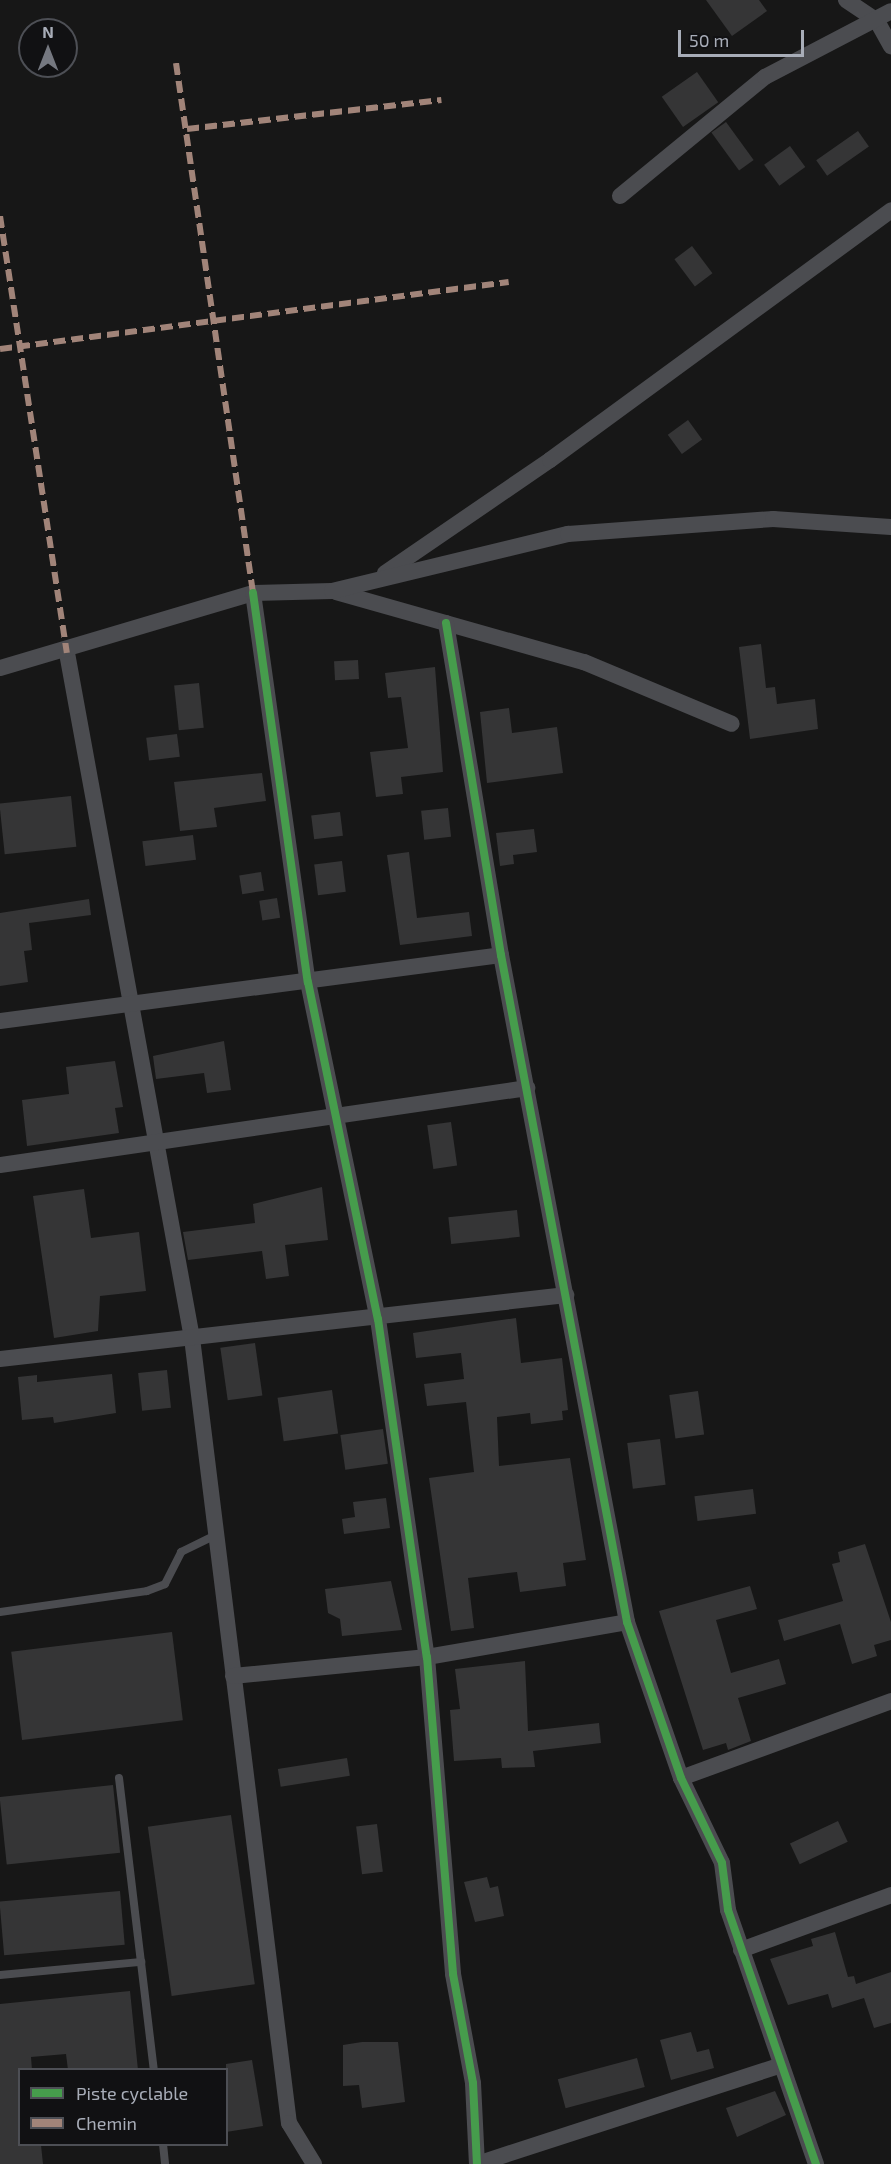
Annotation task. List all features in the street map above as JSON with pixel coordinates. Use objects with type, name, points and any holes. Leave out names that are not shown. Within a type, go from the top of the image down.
[{"type":"street","points":[[846,0],[884,16]]},
{"type":"street","points":[[884,16],[891,46]]},
{"type":"street","points":[[620,196],[765,77],[884,16]]},
{"type":"street","points":[[375,580],[550,460],[891,210]]},
{"type":"street","points":[[0,668],[67,652],[253,593],[332,591],[615,528],[773,519],[891,527]]},
{"type":"street","points":[[332,591],[584,662],[732,724]]},
{"type":"street","points":[[253,593],[308,982],[333,1118],[378,1319],[427,1658],[453,1974],[473,2083],[477,2164],[781,2065]]},
{"type":"street","points":[[446,623],[501,955],[627,1622],[681,1778],[722,1863],[728,1910],[816,2164]]},
{"type":"street","points":[[67,652],[192,1338],[289,2123],[314,2164]]},
{"type":"street","points":[[0,1021],[130,1007],[501,955]]},
{"type":"street","points":[[0,1165],[157,1146],[526,1088]]},
{"type":"street","points":[[0,1359],[378,1319],[566,1295]]},
{"type":"street","points":[[232,1676],[427,1658],[627,1622]]},
{"type":"street","points":[[681,1778],[891,1701]]},
{"type":"street","points":[[741,1950],[891,1895]]},
{"type":"lane","points":[[0,1612],[147,1592],[165,1584],[181,1552],[216,1535]]},
{"type":"lane","points":[[119,1778],[154,2068]]},
{"type":"lane","points":[[0,1975],[141,1962]]},
{"type":"lane","points":[[163,2146],[165,2164]]},
{"type":"building","points":[[706,0],[759,0],[767,11],[732,36]]},
{"type":"building","points":[[697,72],[718,102],[683,127],[662,97]]},
{"type":"building","points":[[726,122],[754,160],[739,171],[711,133]]},
{"type":"building","points":[[858,131],[869,147],[827,176],[816,160]]},
{"type":"building","points":[[790,146],[805,167],[779,186],[764,165]]},
{"type":"building","points":[[692,246],[712,273],[695,286],[674,259]]},
{"type":"building","points":[[688,420],[702,439],[682,454],[668,435]]},
{"type":"building","points":[[761,644],[766,688],[775,687],[777,704],[815,699],[818,729],[750,739],[739,647]]},
{"type":"building","points":[[358,660],[359,679],[335,680],[334,661]]},
{"type":"building","points":[[435,667],[443,772],[401,777],[403,794],[376,797],[370,752],[408,748],[401,697],[388,698],[385,673]]},
{"type":"building","points":[[199,683],[204,728],[179,730],[174,686]]},
{"type":"building","points":[[509,708],[512,733],[557,727],[563,773],[487,783],[480,712]]},
{"type":"building","points":[[177,734],[180,757],[149,761],[146,738]]},
{"type":"building","points":[[262,773],[266,801],[214,808],[217,827],[180,831],[174,782]]},
{"type":"building","points":[[71,796],[76,847],[5,854],[0,803]]},
{"type":"building","points":[[448,808],[451,837],[424,840],[421,811]]},
{"type":"building","points":[[340,812],[343,836],[314,839],[311,816]]},
{"type":"building","points":[[534,829],[537,852],[513,855],[514,864],[500,866],[496,833]]},
{"type":"building","points":[[193,835],[196,860],[145,866],[142,841]]},
{"type":"building","points":[[409,852],[417,918],[469,912],[472,936],[400,945],[387,855]]},
{"type":"building","points":[[342,861],[346,892],[318,895],[314,864]]},
{"type":"building","points":[[261,872],[264,891],[242,894],[239,875]]},
{"type":"building","points":[[277,898],[280,918],[262,921],[259,901]]},
{"type":"building","points":[[89,899],[91,915],[29,923],[32,950],[24,951],[28,982],[0,986],[0,913]]},
{"type":"building","points":[[224,1041],[231,1090],[207,1093],[204,1073],[156,1079],[153,1056]]},
{"type":"building","points":[[115,1061],[123,1107],[115,1108],[119,1133],[27,1146],[22,1100],[69,1094],[66,1067]]},
{"type":"building","points":[[451,1122],[457,1166],[433,1169],[427,1125]]},
{"type":"building","points":[[322,1187],[328,1240],[285,1245],[289,1276],[266,1279],[262,1251],[188,1260],[183,1232],[255,1223],[253,1204]]},
{"type":"building","points":[[84,1189],[91,1238],[139,1232],[146,1291],[100,1296],[98,1331],[54,1338],[33,1196]]},
{"type":"building","points":[[517,1210],[520,1237],[451,1244],[448,1217]]},
{"type":"building","points":[[516,1318],[521,1363],[562,1358],[568,1410],[562,1411],[563,1420],[531,1424],[530,1413],[497,1417],[499,1466],[570,1458],[586,1560],[563,1563],[566,1586],[520,1592],[517,1572],[468,1578],[474,1628],[451,1631],[429,1478],[474,1472],[466,1402],[427,1406],[424,1384],[464,1379],[461,1353],[416,1358],[413,1333]]},
{"type":"building","points":[[255,1343],[262,1395],[228,1400],[220,1348]]},
{"type":"building","points":[[167,1370],[171,1408],[142,1411],[138,1373]]},
{"type":"building","points":[[112,1374],[116,1413],[54,1423],[53,1417],[22,1420],[18,1377],[37,1375],[37,1382]]},
{"type":"building","points":[[332,1390],[338,1434],[284,1441],[278,1398]]},
{"type":"building","points":[[698,1391],[704,1435],[675,1439],[669,1395]]},
{"type":"building","points":[[383,1429],[388,1464],[345,1470],[340,1435]]},
{"type":"building","points":[[660,1439],[666,1485],[633,1489],[627,1443]]},
{"type":"building","points":[[753,1489],[756,1514],[697,1521],[694,1496]]},
{"type":"building","points":[[386,1498],[390,1528],[344,1534],[342,1519],[355,1517],[353,1502]]},
{"type":"building","points":[[865,1544],[891,1622],[891,1640],[874,1645],[877,1656],[852,1664],[840,1624],[784,1641],[778,1620],[843,1601],[832,1564],[840,1562],[838,1552]]},
{"type":"building","points":[[391,1581],[402,1630],[342,1636],[340,1619],[328,1613],[325,1589]]},
{"type":"building","points":[[750,1586],[757,1609],[716,1620],[731,1673],[779,1659],[786,1684],[738,1698],[751,1741],[728,1750],[726,1743],[703,1750],[659,1611]]},
{"type":"building","points":[[172,1632],[183,1720],[22,1740],[11,1652]]},
{"type":"building","points":[[525,1661],[528,1731],[599,1723],[601,1743],[533,1751],[535,1767],[502,1768],[501,1758],[454,1761],[450,1710],[460,1709],[455,1669]]},
{"type":"building","points":[[347,1758],[350,1776],[281,1787],[278,1769]]},
{"type":"building","points":[[113,1785],[120,1853],[7,1865],[0,1797]]},
{"type":"building","points":[[231,1815],[255,1984],[172,1996],[148,1827]]},
{"type":"building","points":[[838,1821],[848,1842],[800,1864],[790,1843]]},
{"type":"building","points":[[377,1824],[383,1872],[362,1874],[356,1827]]},
{"type":"building","points":[[487,1877],[490,1888],[498,1886],[504,1916],[475,1922],[464,1882]]},
{"type":"building","points":[[120,1891],[125,1945],[4,1955],[0,1901]]},
{"type":"building","points":[[835,1932],[848,1977],[854,1976],[856,1984],[891,1972],[891,2023],[874,2028],[864,1998],[832,2008],[828,1994],[788,2005],[770,1959],[813,1946],[811,1939]]},
{"type":"building","points":[[130,1991],[138,2068],[68,2068],[66,2054],[31,2057],[32,2068],[18,2068],[18,2146],[41,2146],[43,2164],[0,2164],[0,2004]]},
{"type":"building","points":[[691,2032],[697,2052],[709,2049],[714,2068],[671,2080],[660,2040]]},
{"type":"building","points":[[362,2042],[398,2042],[405,2102],[362,2108],[359,2085],[343,2086],[343,2045]]},
{"type":"building","points":[[637,2058],[645,2087],[566,2108],[558,2079]]},
{"type":"building","points":[[252,2060],[263,2126],[228,2132],[228,2068],[226,2064]]},
{"type":"building","points":[[775,2091],[786,2115],[737,2137],[726,2108]]},
{"type":"marked path","points":[[176,63],[253,593]]},
{"type":"marked path","points":[[187,129],[441,100]]},
{"type":"marked path","points":[[0,216],[67,653]]},
{"type":"marked path","points":[[0,349],[509,282]]},
{"type":"cycle path","points":[[253,593],[308,982],[378,1319],[427,1657],[453,1974],[473,2083],[477,2164]]},
{"type":"cycle path","points":[[446,623],[501,955],[627,1622],[681,1778],[722,1863],[728,1910],[816,2164]]}]
